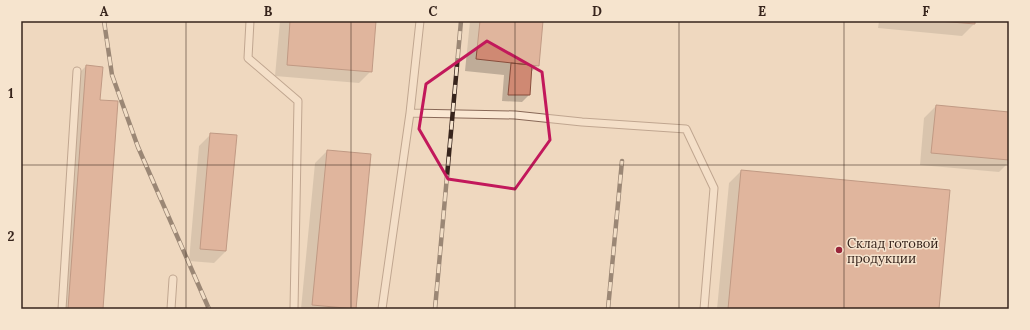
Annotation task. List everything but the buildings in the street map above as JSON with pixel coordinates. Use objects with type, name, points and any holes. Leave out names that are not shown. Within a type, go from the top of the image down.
[{"type":"lane","points":[[250,21],[248,58],[298,101],[294,309]]},
{"type":"lane","points":[[382,309],[410,113],[420,21]]},
{"type":"lane","points":[[62,309],[77,71]]},
{"type":"lane","points":[[410,113],[515,115],[582,122],[686,129],[714,188],[704,309]]},
{"type":"lane","points":[[171,309],[173,279]]},
{"type":"highlighted area","points":[[487,41],[542,72],[550,140],[515,189],[448,179],[419,129],[426,84]]},
{"type":"railway","points":[[104,21],[112,75],[138,147],[209,309]]},
{"type":"railway","points":[[435,309],[461,21]]},
{"type":"railway","points":[[608,309],[622,161]]},
{"type":"place","name":"Склад готовой продукции","points":[[839,250]]}]
